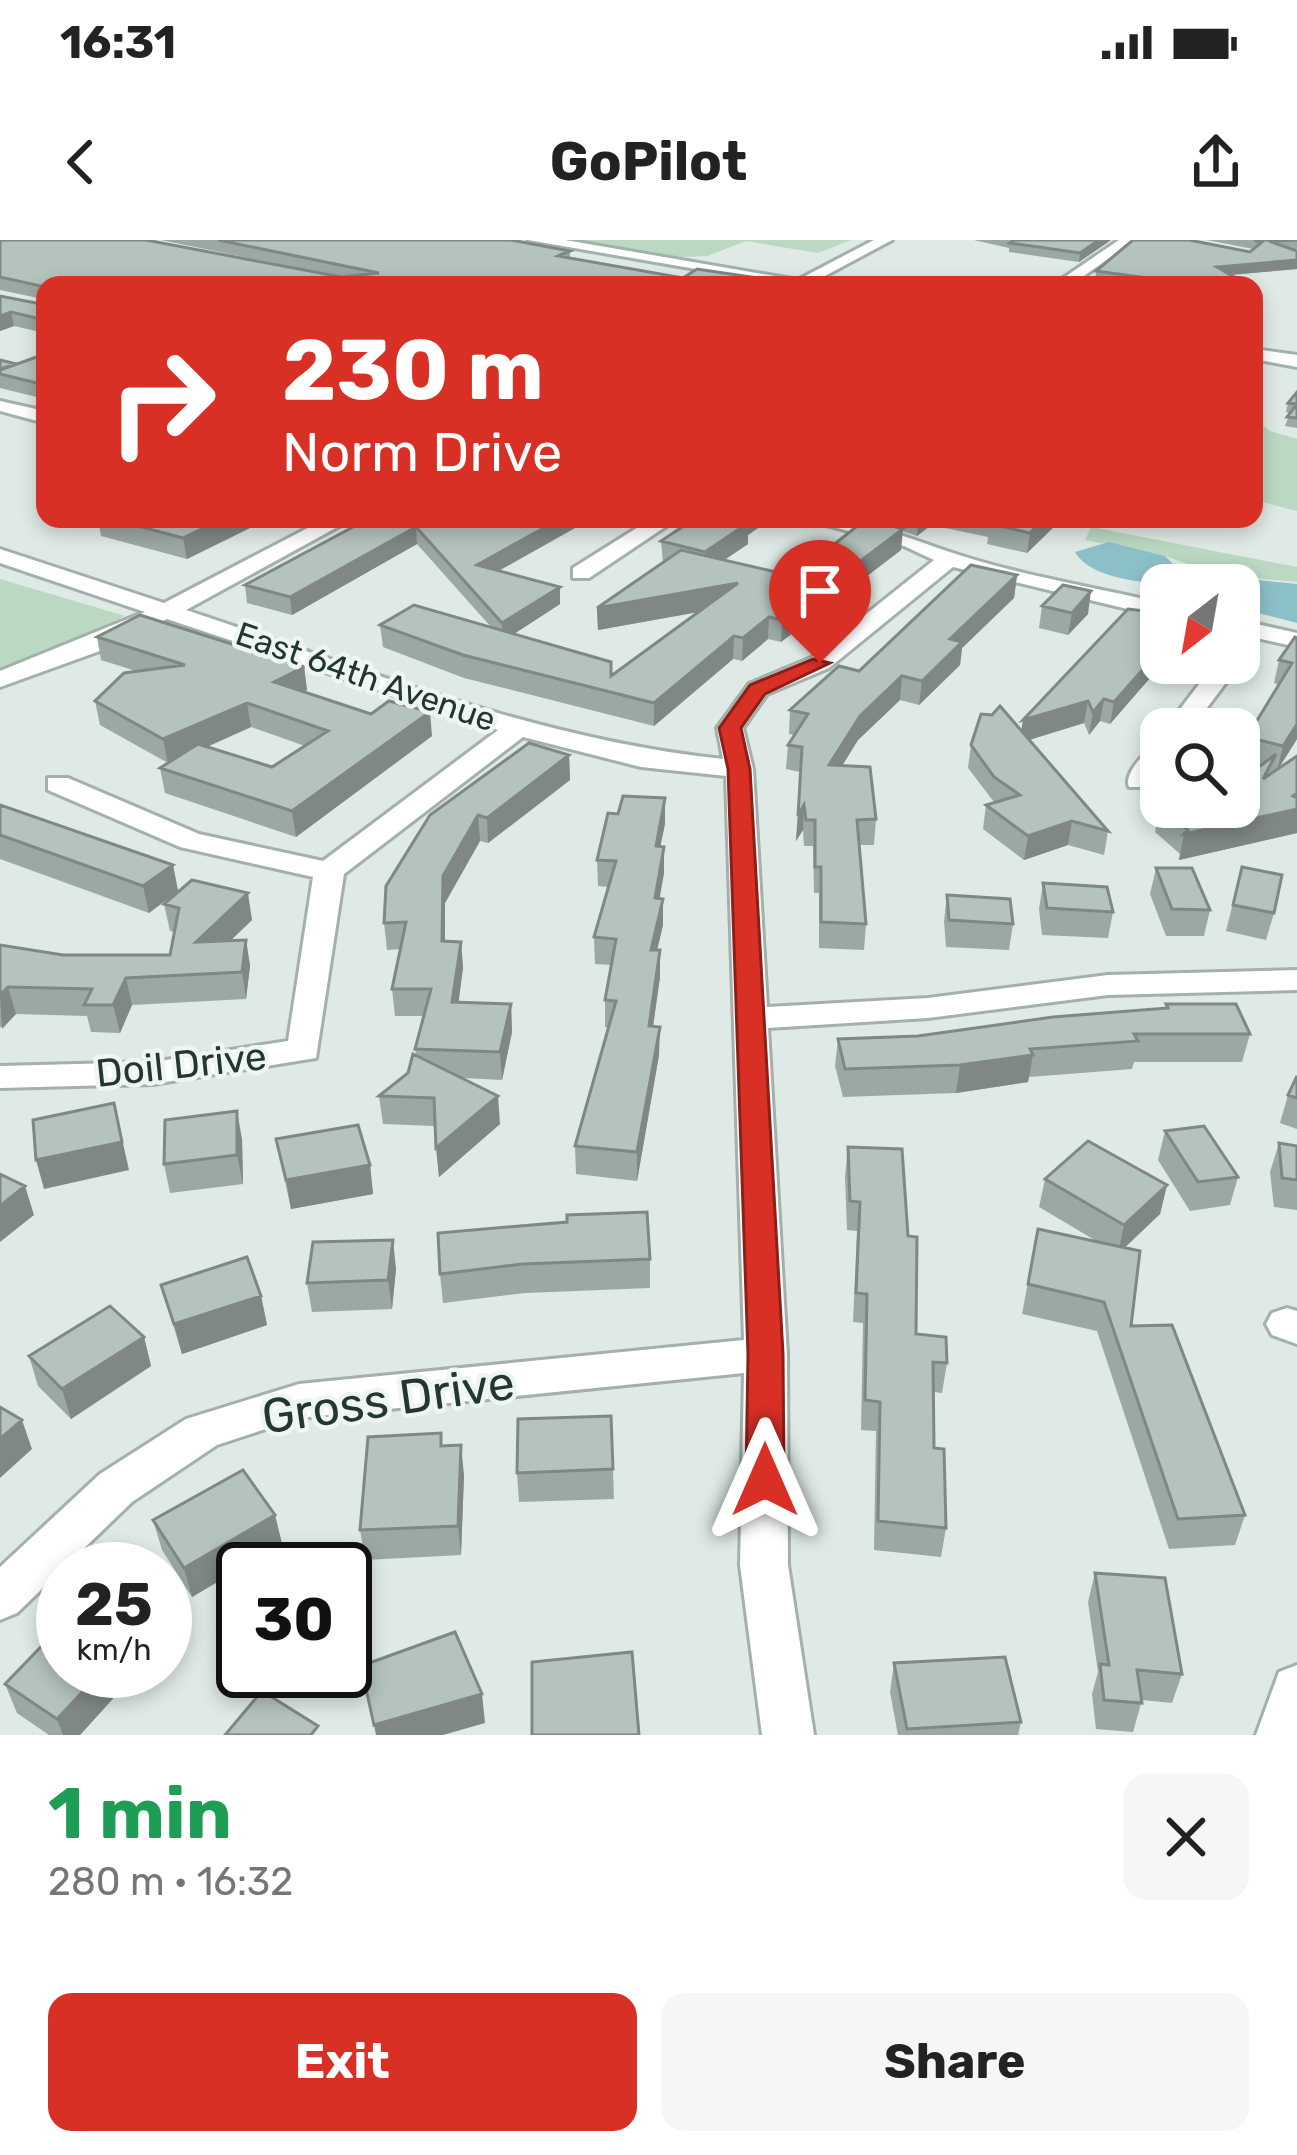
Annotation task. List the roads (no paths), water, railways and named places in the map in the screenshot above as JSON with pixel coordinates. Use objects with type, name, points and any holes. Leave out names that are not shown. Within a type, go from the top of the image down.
[{"type":"street","points":[[536,240],[757,276]]},
{"type":"street","points":[[820,276],[885,240]]},
{"type":"street","points":[[1078,276],[1128,240]]},
{"type":"street","points":[[1263,355],[1297,361]]},
{"type":"street","points":[[0,406],[36,415]]},
{"type":"street","points":[[0,679],[37,668],[323,528]]},
{"type":"street","points":[[581,573],[652,528]]},
{"type":"street","points":[[854,528],[911,541],[949,559],[1140,605]]},
{"type":"street","name":"East 64th Avenue","points":[[0,556],[518,728],[641,759],[739,769]]},
{"type":"street","points":[[788,1735],[764,1565],[766,1354],[739,769],[730,728],[758,689],[820,663],[949,559]]},
{"type":"street","points":[[1260,637],[1297,640]]},
{"type":"street","points":[[1194,708],[1212,684]]},
{"type":"street","points":[[58,784],[190,841],[329,871],[518,728]]},
{"type":"street","name":"Doil Drive","points":[[0,1077],[153,1073],[304,1050],[329,871]]},
{"type":"street","points":[[747,1019],[928,1008],[1108,985],[1297,980]]},
{"type":"street","name":"Gross Drive","points":[[0,1598],[116,1488],[202,1432],[299,1401],[766,1354]]},
{"type":"street","points":[[1282,1735],[1297,1689]]},
{"type":"water","points":[[1109,542],[1165,556],[1173,564],[1140,564],[1140,581],[1104,573],[1075,552]]},
{"type":"water","points":[[1260,580],[1297,584],[1297,623],[1260,613]]}]
